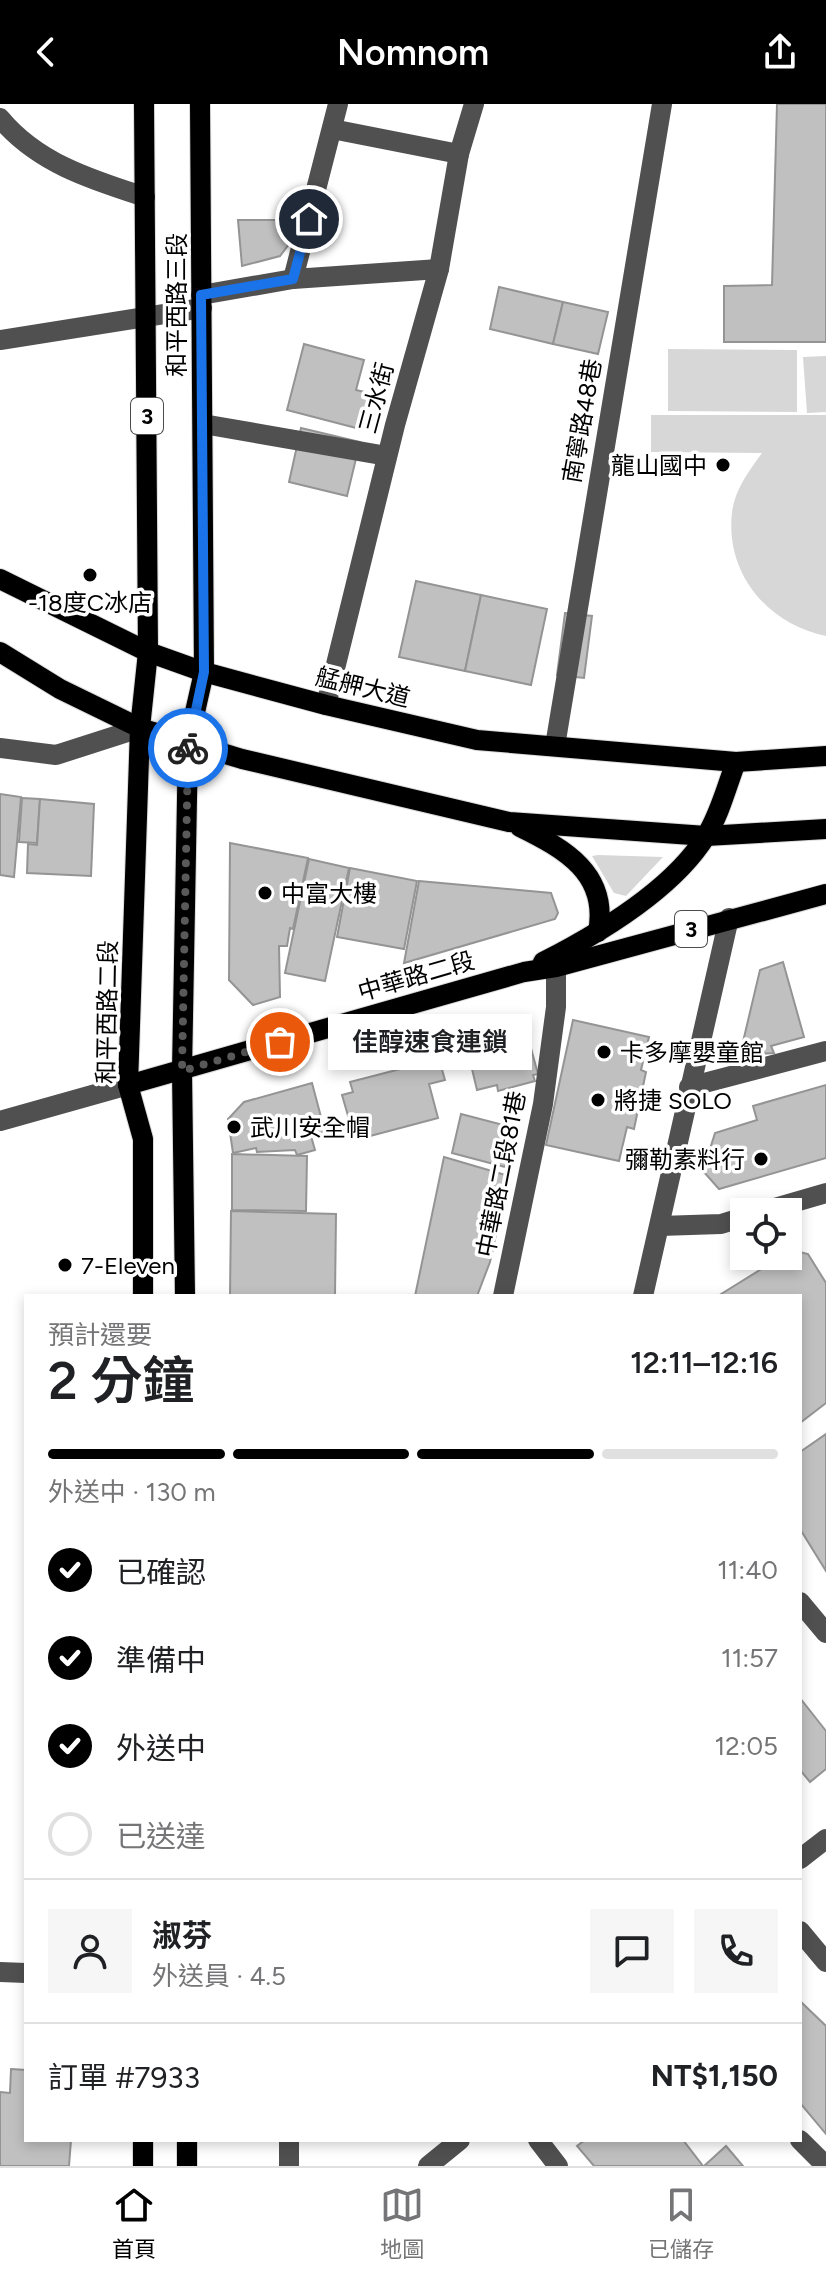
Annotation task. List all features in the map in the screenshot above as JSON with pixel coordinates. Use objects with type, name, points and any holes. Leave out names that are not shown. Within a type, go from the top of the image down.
[{"type":"main road","name":"和平西路三段","points":[[140,728],[148,652],[144,104]]},
{"type":"main road","name":"和平西路三段","points":[[188,743],[204,672],[200,104]]},
{"type":"main road","name":"艋舺大道","points":[[0,579],[148,652],[204,672],[326,705],[477,740],[736,762]]},
{"type":"main road","points":[[0,652],[60,689],[140,728],[298,774],[509,822],[706,836],[826,829]]},
{"type":"main road","name":"和平西路二段","points":[[140,728],[128,1085],[143,1139],[143,1294]]},
{"type":"main road","points":[[185,1294],[182,1071],[188,743]]},
{"type":"main road","points":[[736,762],[826,756]]},
{"type":"main road","name":"中華路二段","points":[[524,972],[598,932],[655,892],[706,836],[736,762]]},
{"type":"main road","points":[[509,822],[556,845],[579,864],[599,899],[602,912],[598,932]]},
{"type":"main road","name":"中華路二段","points":[[128,1085],[524,972],[556,967],[826,894]]},
{"type":"main road","points":[[143,2142],[143,2166]]},
{"type":"main road","points":[[187,2142],[187,2166]]},
{"type":"street","points":[[293,279],[338,104]]},
{"type":"street","name":"三水街","points":[[326,705],[387,456],[439,269],[459,154],[474,104]]},
{"type":"street","name":"南寧路48巷","points":[[555,746],[662,104]]},
{"type":"street","points":[[0,118],[8,129],[71,173],[145,197]]},
{"type":"street","points":[[332,129],[459,154]]},
{"type":"street","points":[[0,340],[146,315],[293,279],[439,269]]},
{"type":"street","points":[[203,424],[387,456]]},
{"type":"street","points":[[0,748],[56,755],[140,728]]},
{"type":"street","points":[[643,1294],[729,918]]},
{"type":"street","name":"中華路二段81巷","points":[[503,1294],[543,1104],[556,1007],[556,967]]},
{"type":"street","points":[[689,1087],[826,1051]]},
{"type":"street","name":"中華路二段","points":[[0,1121],[128,1085]]},
{"type":"street","points":[[802,1200],[826,1193]]},
{"type":"street","points":[[660,1226],[730,1221]]},
{"type":"street","points":[[802,1604],[826,1633]]},
{"type":"street","points":[[802,1857],[826,1839]]},
{"type":"street","points":[[802,1933],[826,1962]]},
{"type":"street","points":[[0,1972],[24,1973]]},
{"type":"street","points":[[289,2142],[289,2166]]},
{"type":"street","points":[[428,2166],[458,2142]]},
{"type":"street","points":[[540,2142],[558,2166]]},
{"type":"street","points":[[802,2142],[826,2166]]},
{"type":"shaded area","points":[[668,349],[797,350],[797,412],[668,411]]},
{"type":"shaded area","points":[[826,356],[826,412],[807,413],[803,357]]},
{"type":"shaded area","points":[[651,415],[826,415],[826,636],[805,630],[769,608],[743,575],[736,556],[732,512],[736,496],[762,453],[651,452]]},
{"type":"shaded area","points":[[592,856],[663,857],[626,896],[614,893]]},
{"type":"building","points":[[777,104],[826,104],[826,342],[724,342],[724,286],[772,285]]},
{"type":"building","points":[[238,220],[279,220],[293,239],[280,256],[242,266]]},
{"type":"building","points":[[499,287],[563,302],[553,344],[490,329]]},
{"type":"building","points":[[563,302],[608,312],[598,354],[553,344]]},
{"type":"building","points":[[304,344],[364,360],[356,390],[369,393],[360,429],[287,410]]},
{"type":"building","points":[[301,428],[360,442],[347,496],[289,482]]},
{"type":"building","points":[[416,581],[481,595],[465,671],[399,657]]},
{"type":"building","points":[[481,595],[547,609],[531,685],[465,671]]},
{"type":"building","points":[[565,613],[592,616],[584,678],[557,675]]},
{"type":"building","points":[[0,794],[21,797],[14,877],[0,875]]},
{"type":"building","points":[[22,798],[40,799],[37,843],[19,842]]},
{"type":"building","points":[[40,799],[94,804],[91,876],[27,873],[28,844],[37,845]]},
{"type":"building","name":"中富大樓","points":[[230,843],[308,858],[293,929],[290,928],[287,946],[279,946],[280,997],[253,1005],[229,980]]},
{"type":"building","points":[[309,859],[349,868],[325,981],[285,973]]},
{"type":"building","points":[[350,868],[417,881],[404,949],[337,937]]},
{"type":"building","points":[[419,881],[551,893],[558,913],[555,919],[404,963]]},
{"type":"building","points":[[783,962],[804,1037],[771,1046],[774,1053],[755,1054],[742,1046],[760,970]]},
{"type":"building","name":"將捷 SOLO","points":[[573,1020],[649,1037],[641,1070],[646,1072],[634,1129],[627,1127],[619,1161],[546,1145]]},
{"type":"building","points":[[529,1041],[538,1074],[533,1075],[535,1081],[498,1091],[497,1085],[477,1090],[472,1069],[487,1065],[481,1052]]},
{"type":"building","points":[[439,1059],[445,1080],[429,1084],[438,1118],[355,1140],[342,1095],[353,1092],[350,1082]]},
{"type":"building","points":[[312,1083],[325,1132],[311,1136],[315,1150],[297,1155],[295,1150],[257,1152],[256,1148],[233,1153],[228,1119],[244,1102]]},
{"type":"building","points":[[826,1085],[826,1158],[719,1189],[703,1171],[715,1133],[757,1120],[753,1106]]},
{"type":"building","points":[[461,1114],[515,1128],[505,1167],[452,1153]]},
{"type":"building","points":[[232,1154],[307,1156],[306,1211],[232,1210]]},
{"type":"building","points":[[444,1157],[509,1176],[490,1262],[478,1294],[415,1294]]},
{"type":"building","points":[[231,1211],[336,1214],[335,1294],[230,1294]]},
{"type":"building","points":[[802,1252],[808,1254],[826,1283],[826,1403],[802,1421],[802,1294],[721,1294],[760,1270],[802,1270]]},
{"type":"building","points":[[826,1434],[826,1571],[802,1532],[802,1451]]},
{"type":"building","points":[[802,1701],[826,1731],[826,1769],[810,1782],[802,1772]]},
{"type":"building","points":[[802,2003],[826,2026],[826,2134],[802,2105]]},
{"type":"building","points":[[11,2069],[24,2070],[24,2142],[71,2142],[69,2166],[0,2166],[0,2092],[10,2093]]},
{"type":"building","points":[[582,2142],[685,2142],[703,2166],[594,2166],[577,2146]]},
{"type":"building","points":[[726,2146],[743,2166],[704,2166]]},
{"type":"way so far","points":[[188,748],[182,1071],[280,1042]]},
{"type":"place","name":"龍山國中","points":[[723,465]]},
{"type":"place","name":"-18度C冰店","points":[[90,575]]},
{"type":"place","name":"中富大樓","points":[[265,893]]},
{"type":"place","name":"佳醇速食連鎖","points":[[280,1042]]},
{"type":"place","name":"卡多摩嬰童館","points":[[604,1052]]},
{"type":"place","name":"將捷 SOLO","points":[[598,1100]]},
{"type":"place","name":"武川安全帽","points":[[234,1127]]},
{"type":"place","name":"彌勒素料行","points":[[761,1159]]},
{"type":"place","name":"7-Eleven","points":[[65,1265]]},
{"type":"route","points":[[188,748],[204,672],[201,295],[293,279],[309,219]]}]
